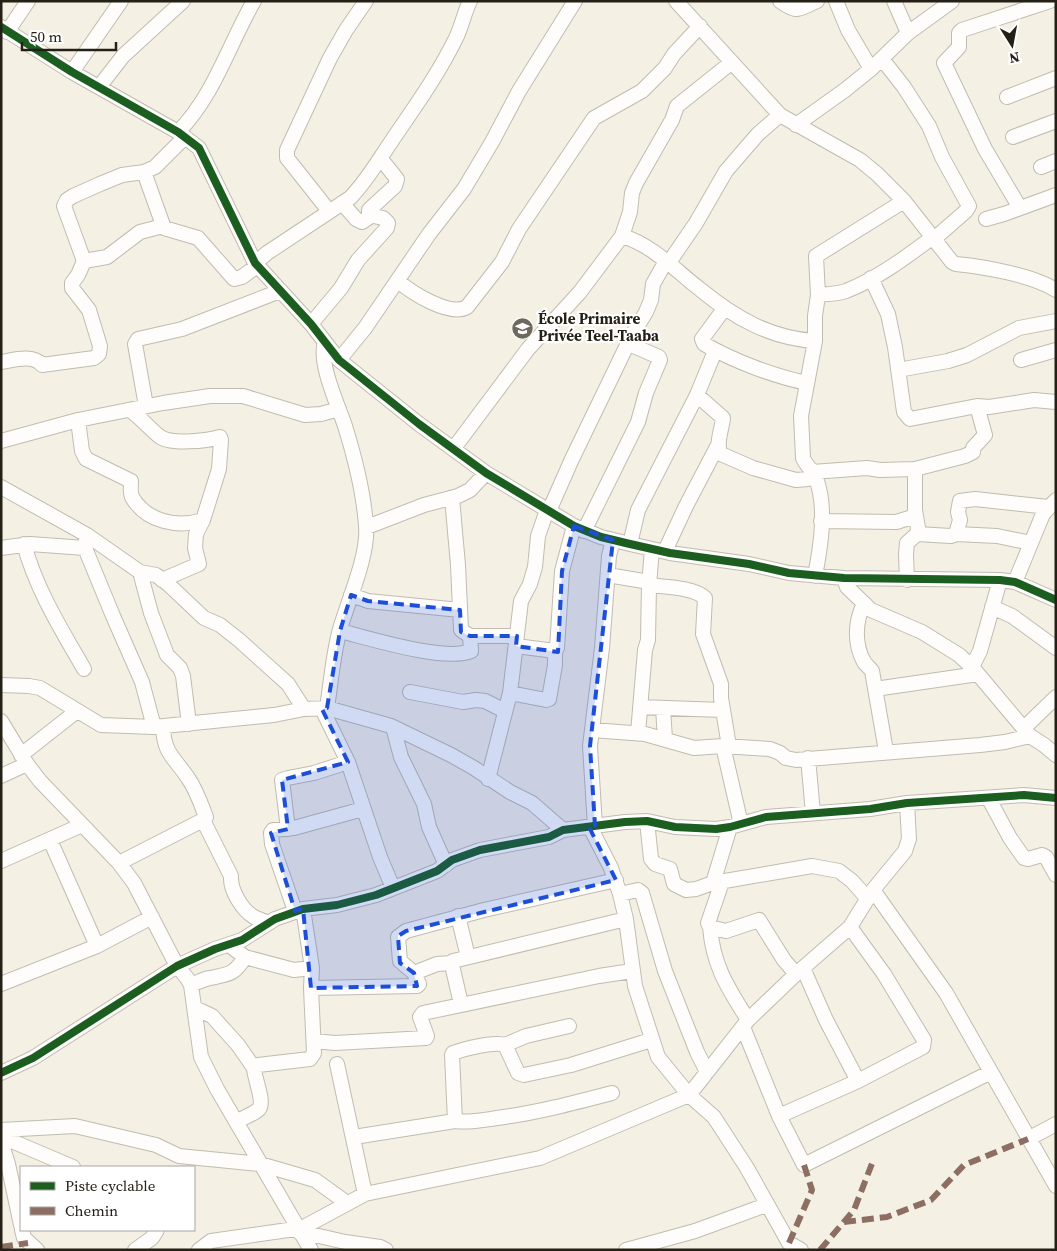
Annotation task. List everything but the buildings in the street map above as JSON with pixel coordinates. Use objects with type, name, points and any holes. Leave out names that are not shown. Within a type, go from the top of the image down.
[{"type":"street","points":[[28,1],[4,29],[72,72],[181,134],[199,148],[256,265],[311,324],[339,360],[419,424],[486,473],[548,510],[579,528],[613,540],[658,550],[749,564],[777,572],[844,578],[1000,580],[1015,582],[1056,600]]},
{"type":"street","points":[[72,72],[121,1]]},
{"type":"street","points":[[99,87],[123,56],[182,1]]},
{"type":"street","points":[[329,211],[287,158],[287,150],[330,58],[366,1]]},
{"type":"street","points":[[144,172],[166,229],[198,238],[234,279],[242,277],[267,253],[342,203],[355,192],[381,159],[420,102],[458,35],[470,1]]},
{"type":"street","points":[[339,360],[365,328],[429,234],[464,189],[519,91],[575,1]]},
{"type":"street","points":[[676,1],[780,115],[860,160],[904,201],[952,262],[1024,276],[1056,290]]},
{"type":"street","points":[[780,1],[791,10],[796,10],[817,1]]},
{"type":"street","points":[[836,1],[848,30],[871,69]]},
{"type":"street","points":[[894,1],[908,33]]},
{"type":"street","points":[[796,125],[871,69],[908,33],[952,1]]},
{"type":"street","points":[[1020,208],[986,149],[944,62],[959,47],[958,36],[962,30],[1050,1]]},
{"type":"street","points":[[1,362],[32,359],[39,361],[42,365],[94,358],[99,354],[100,346],[89,310],[72,288],[72,283],[84,261],[64,206],[67,200],[122,175],[144,172],[155,167],[181,134],[219,72],[249,3]]},
{"type":"street","points":[[398,281],[406,288],[431,302],[450,309],[464,309],[468,307],[502,262],[519,229],[594,118],[642,91],[700,26]]},
{"type":"street","points":[[818,295],[844,292],[871,278],[933,238],[966,211],[969,206],[942,157],[929,126],[904,87],[882,59]]},
{"type":"street","points":[[454,448],[528,349],[580,292],[622,236],[630,212],[632,193],[636,183],[678,106],[732,62]]},
{"type":"street","points":[[1007,97],[1056,78]]},
{"type":"street","points":[[488,779],[510,693],[521,601],[530,584],[535,567],[538,536],[548,510],[651,300],[653,284],[696,223],[726,171],[758,134],[780,115]]},
{"type":"street","points":[[1012,137],[1056,121]]},
{"type":"street","points":[[372,216],[369,214],[369,210],[395,186],[397,180],[381,159]]},
{"type":"street","points":[[1041,167],[1056,161]]},
{"type":"street","points":[[986,218],[1056,195]]},
{"type":"street","points":[[815,576],[820,550],[820,496],[814,474],[804,463],[801,416],[815,341],[815,316],[818,295],[816,256],[904,201]]},
{"type":"street","points":[[311,324],[341,288],[358,260],[387,228],[388,223],[383,218],[372,216],[362,222],[356,219],[342,203]]},
{"type":"street","points":[[84,261],[107,257],[140,232],[164,226]]},
{"type":"street","points":[[622,236],[641,244],[667,262],[724,309],[770,332],[794,339],[815,341]]},
{"type":"street","points":[[871,278],[888,314],[904,412],[910,419],[977,406],[989,407],[1034,400],[1056,402]]},
{"type":"street","points":[[146,406],[135,344],[138,339],[182,329],[280,291]]},
{"type":"street","points":[[724,309],[702,339],[704,344],[715,351],[791,380],[807,384]]},
{"type":"street","points":[[898,370],[948,361],[967,355],[1019,328],[1056,321]]},
{"type":"street","points":[[325,342],[323,349],[324,363],[345,427],[362,496],[367,527],[363,555],[340,631],[324,708],[348,762],[380,858],[393,888]]},
{"type":"street","points":[[510,693],[549,699],[555,665],[555,652],[558,646],[562,571],[579,528],[638,422],[646,393],[660,360],[659,357],[629,344]]},
{"type":"street","points":[[1021,360],[1056,350]]},
{"type":"street","points":[[630,544],[638,510],[697,395],[715,351]]},
{"type":"street","points":[[638,734],[644,657],[648,640],[649,584],[658,550],[686,506],[718,445],[722,431],[722,418],[697,395]]},
{"type":"street","points":[[1,441],[78,420],[146,406],[210,396],[243,396],[305,416],[339,410]]},
{"type":"street","points":[[718,445],[721,454],[753,468],[796,480],[808,479],[814,474],[867,468],[880,470],[915,469],[957,459],[973,452],[973,448],[985,435],[977,406]]},
{"type":"street","points":[[130,410],[143,419],[160,437],[168,441],[220,437],[221,440],[220,469],[203,520],[196,534],[195,543],[199,564],[162,580]]},
{"type":"street","points":[[78,420],[82,451],[86,459],[131,481],[132,496],[145,512],[160,521],[192,523],[203,520]]},
{"type":"street","points":[[915,469],[917,534]]},
{"type":"street","points":[[367,527],[424,504],[452,498],[470,490],[486,473]]},
{"type":"street","points":[[1,487],[86,542],[140,572],[156,575],[204,618],[220,625],[239,640],[288,684],[304,709]]},
{"type":"street","points":[[452,498],[455,515],[461,630],[470,636],[516,641],[555,652]]},
{"type":"street","points":[[956,534],[960,520],[958,512],[960,501],[975,499],[1052,504]]},
{"type":"street","points":[[1015,582],[1043,514],[1052,504]]},
{"type":"street","points":[[821,520],[896,522],[916,516]]},
{"type":"street","points":[[907,580],[907,543],[917,534],[1001,536],[1031,543]]},
{"type":"street","points":[[613,540],[609,556],[602,648],[590,746],[593,827],[616,880],[620,894],[626,919],[632,971],[640,1006],[658,1057],[689,1095],[714,1117],[747,1168],[766,1205],[789,1242],[801,1250]]},
{"type":"street","points":[[1,548],[24,544],[86,542]]},
{"type":"street","points":[[86,542],[112,616],[142,682],[164,738],[167,751],[188,779],[206,817],[119,863]]},
{"type":"street","points":[[24,544],[36,581],[62,632],[84,669]]},
{"type":"street","points":[[140,572],[148,604],[167,655],[180,668],[183,676],[189,724]]},
{"type":"street","points":[[608,576],[682,589],[702,595],[704,598],[703,634],[721,684],[722,710],[736,826],[718,882],[708,923],[715,959],[723,980],[745,1024],[779,1116],[804,1165],[991,1072]]},
{"type":"street","points":[[844,578],[847,587],[864,604],[882,616],[922,632],[959,655],[1027,732],[1056,755]]},
{"type":"street","points":[[975,671],[1000,580]]},
{"type":"street","points":[[351,595],[368,601],[460,610]]},
{"type":"street","points":[[864,604],[858,615],[857,634],[863,661],[872,671],[886,751]]},
{"type":"street","points":[[992,607],[1009,614],[1056,648]]},
{"type":"street","points":[[340,631],[401,647],[458,654],[471,651],[470,636]]},
{"type":"street","points":[[874,689],[975,671]]},
{"type":"street","points":[[1,685],[40,688],[101,726],[159,727],[324,708],[393,727],[451,755],[474,768],[488,779],[532,803],[563,830]]},
{"type":"street","points":[[410,692],[463,702],[485,701],[505,712]]},
{"type":"street","points":[[592,730],[638,734],[665,739],[694,748],[726,746],[770,749],[786,758],[796,760],[996,743],[1027,732],[1056,697]]},
{"type":"street","points":[[640,707],[722,710]]},
{"type":"street","points":[[663,708],[665,739]]},
{"type":"street","points":[[1,776],[24,760],[77,711]]},
{"type":"street","points":[[1,721],[24,760],[40,780],[119,863],[134,883],[177,966],[191,985],[201,1057],[217,1089],[311,1250]]},
{"type":"street","points":[[393,727],[401,757],[424,804],[430,827],[446,865]]},
{"type":"street","points":[[808,758],[813,813]]},
{"type":"street","points":[[288,829],[282,780],[314,773],[348,762]]},
{"type":"street","points":[[1,1073],[33,1058],[177,966],[242,940],[269,922],[299,910],[362,900],[436,871],[452,860],[480,850],[549,837],[563,830],[647,821],[675,827],[706,829],[736,826],[766,817],[870,809],[906,803],[990,799],[1024,795],[1056,798]]},
{"type":"street","points":[[990,799],[1010,838],[1024,858],[1028,859],[1042,855],[1046,858],[1056,875]]},
{"type":"street","points":[[299,1231],[365,1194],[540,1158],[689,1095],[745,1024],[799,971],[833,944],[850,927],[871,894],[905,851],[908,844],[906,803]]},
{"type":"street","points":[[254,1068],[258,1064],[310,1059],[314,1053],[312,968],[299,910],[272,844],[271,833],[273,830],[288,829],[363,809]]},
{"type":"street","points":[[203,820],[232,876],[230,883],[245,910],[254,917],[269,922]]},
{"type":"street","points":[[647,821],[651,860],[655,864],[670,869],[674,884],[686,890],[718,882],[812,866],[839,871],[871,894],[946,993],[1055,1184]]},
{"type":"street","points":[[1,861],[82,824]]},
{"type":"street","points":[[50,840],[97,946]]},
{"type":"street","points":[[311,988],[418,986],[419,984],[414,973],[400,961],[398,937],[406,931],[458,916],[616,880]]},
{"type":"street","points":[[620,894],[638,890],[642,893],[665,971],[697,1052],[707,1072]]},
{"type":"street","points":[[458,916],[468,957]]},
{"type":"street","points":[[1,984],[97,946],[152,917]]},
{"type":"street","points":[[414,973],[437,964],[452,963],[468,957],[626,919]]},
{"type":"street","points":[[710,928],[726,931],[759,920],[784,960],[799,971],[858,1081]]},
{"type":"street","points":[[779,1116],[858,1081],[923,1047],[924,1040],[884,974],[850,927]]},
{"type":"street","points":[[228,945],[245,957],[294,970],[312,968]]},
{"type":"street","points":[[191,985],[207,978],[232,973],[239,967],[245,957]]},
{"type":"street","points":[[452,963],[461,1004]]},
{"type":"street","points":[[314,1041],[335,1043],[426,1038],[421,1014],[461,1004],[632,971]]},
{"type":"street","points":[[195,1008],[212,1016],[238,1045],[254,1068],[261,1105],[258,1110],[237,1121]]},
{"type":"street","points":[[455,1121],[452,1055],[485,1045],[505,1045],[526,1036],[569,1026]]},
{"type":"street","points":[[505,1045],[518,1073],[524,1076],[571,1065],[651,1040]]},
{"type":"street","points":[[337,1064],[365,1194]]},
{"type":"street","points":[[354,1137],[455,1121],[465,1123],[517,1116],[612,1092]]},
{"type":"street","points":[[1028,1139],[1056,1124]]},
{"type":"street","points":[[1,1130],[75,1126],[156,1145],[177,1162],[260,1164],[315,1180],[347,1203]]},
{"type":"street","points":[[20,1220],[1,1140],[14,1142],[71,1166]]},
{"type":"street","points":[[626,1250],[695,1231],[766,1205]]},
{"type":"street","points":[[22,1231],[24,1238],[37,1250]]},
{"type":"street","points":[[134,1250],[152,1238],[156,1231]]},
{"type":"street","points":[[199,1250],[211,1241],[299,1231],[345,1242],[380,1247],[386,1250]]},
{"type":"highlighted area","points":[[574,526],[613,540],[590,746],[595,826],[589,827],[616,880],[406,931],[398,936],[400,963],[414,973],[417,986],[311,988],[303,909],[295,911],[271,833],[288,829],[282,780],[348,762],[322,709],[327,708],[340,631],[351,595],[368,601],[460,610],[461,632],[470,636],[517,636],[516,646],[558,652],[562,571]]},
{"type":"marked path","points":[[844,1222],[887,1217],[931,1200],[964,1165],[1028,1139]]},
{"type":"marked path","points":[[820,1250],[854,1210],[873,1161]]},
{"type":"marked path","points":[[789,1243],[812,1190],[804,1165]]},
{"type":"marked path","points":[[1,1247],[28,1243]]},
{"type":"cycle path","points":[[1,27],[72,72],[178,132],[199,148],[255,263],[311,324],[339,360],[419,424],[486,473],[574,526],[601,537],[670,553],[749,564],[789,573],[844,578],[1000,580],[1015,582],[1056,600]]},
{"type":"cycle path","points":[[1,1073],[33,1058],[177,966],[215,949],[242,940],[275,919],[303,909],[337,905],[376,895],[437,871],[452,860],[480,850],[549,837],[563,830],[625,822],[647,821],[675,827],[716,829],[766,817],[870,809],[907,803],[1024,795],[1056,798]]},
{"type":"place","name":"École Primaire Privée Teel-Taaba","points":[[522,328]]}]
